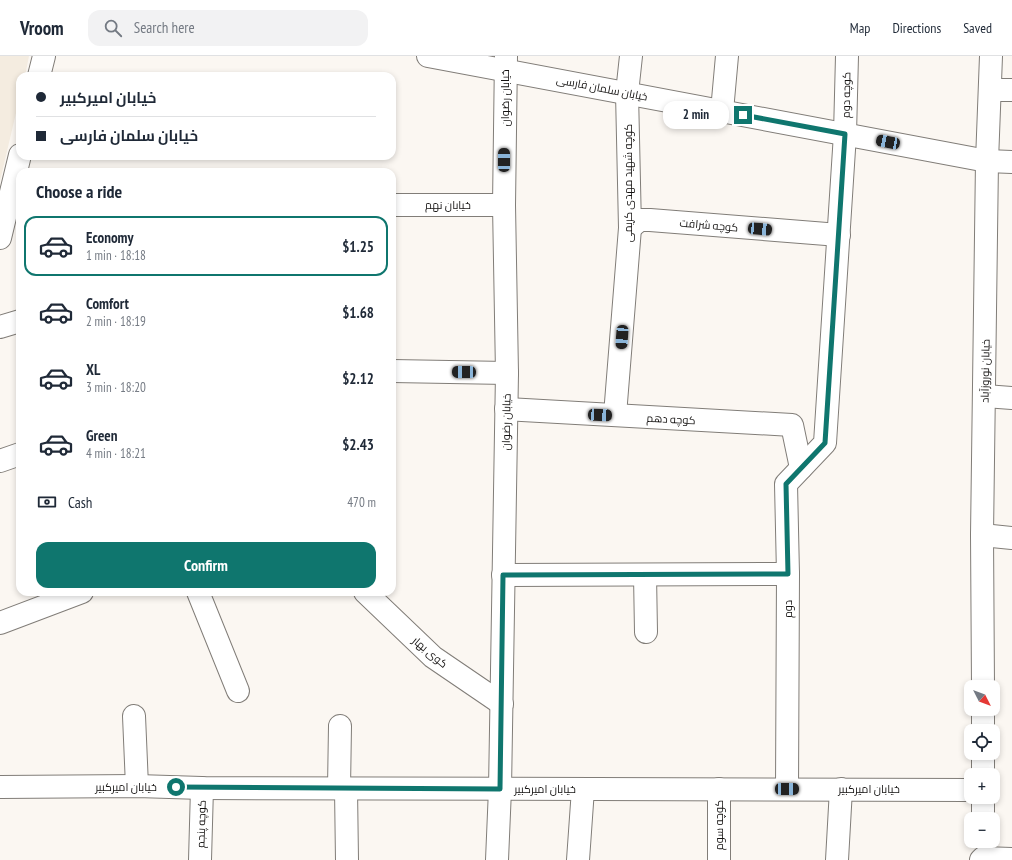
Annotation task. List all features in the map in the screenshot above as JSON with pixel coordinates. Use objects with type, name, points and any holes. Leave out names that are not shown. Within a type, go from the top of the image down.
[{"type":"street","points":[[40,72],[44,56]]},
{"type":"street","name":"کوچه شهید مهدی کریمی","points":[[615,415],[630,228],[627,93],[631,56]]},
{"type":"street","points":[[722,111],[727,56]]},
{"type":"street","name":"کوچه دوم","points":[[825,443],[845,134],[847,56]]},
{"type":"street","name":"خیابان نوروزآباد","points":[[983,680],[982,535],[987,161],[991,56]]},
{"type":"street","name":"خیابان سلمان فارسی","points":[[436,57],[505,63],[627,93],[987,161],[1012,162]]},
{"type":"street","name":"خیابان رضوان","points":[[497,860],[502,704],[507,373],[504,205],[505,63]]},
{"type":"street","points":[[990,90],[1012,90]]},
{"type":"street","points":[[0,238],[14,205],[16,188]]},
{"type":"street","name":"خیابان نهم","points":[[396,205],[504,205]]},
{"type":"street","name":"کوچه شرافت","points":[[630,228],[640,220],[650,220],[839,235]]},
{"type":"street","points":[[0,327],[16,323]]},
{"type":"street","points":[[396,371],[507,373]]},
{"type":"street","points":[[985,396],[1012,398]]},
{"type":"street","name":"کوچه دهم","points":[[506,409],[792,426],[801,468]]},
{"type":"street","name":"دوم","points":[[787,789],[788,574],[786,484],[825,443]]},
{"type":"street","points":[[0,461],[16,455]]},
{"type":"street","points":[[982,535],[1012,538]]},
{"type":"street","points":[[503,575],[788,574]]},
{"type":"street","points":[[646,575],[646,632]]},
{"type":"street","points":[[0,623],[71,596]]},
{"type":"street","points":[[200,596],[238,691]]},
{"type":"street","name":"کوی بهار","points":[[369,596],[433,657],[502,704]]},
{"type":"street","points":[[134,716],[137,786]]},
{"type":"street","points":[[340,726],[342,788],[347,860]]},
{"type":"street","name":"خیابان امیرکبیر","points":[[0,787],[137,786],[202,788],[964,790]]},
{"type":"street","name":"کوچه پنجم","points":[[200,860],[202,788]]},
{"type":"street","points":[[578,860],[583,789]]},
{"type":"street","name":"کوچه سوم","points":[[719,789],[719,860]]},
{"type":"street","points":[[837,860],[841,789]]},
{"type":"street","points":[[983,855],[1012,859]]},
{"type":"shaded area","points":[[0,56],[29,56],[26,72],[16,72],[16,113],[0,181]]},
{"type":"route","points":[[176,787],[500,789],[503,575],[788,574],[786,484],[825,443],[845,134],[743,115]]}]
